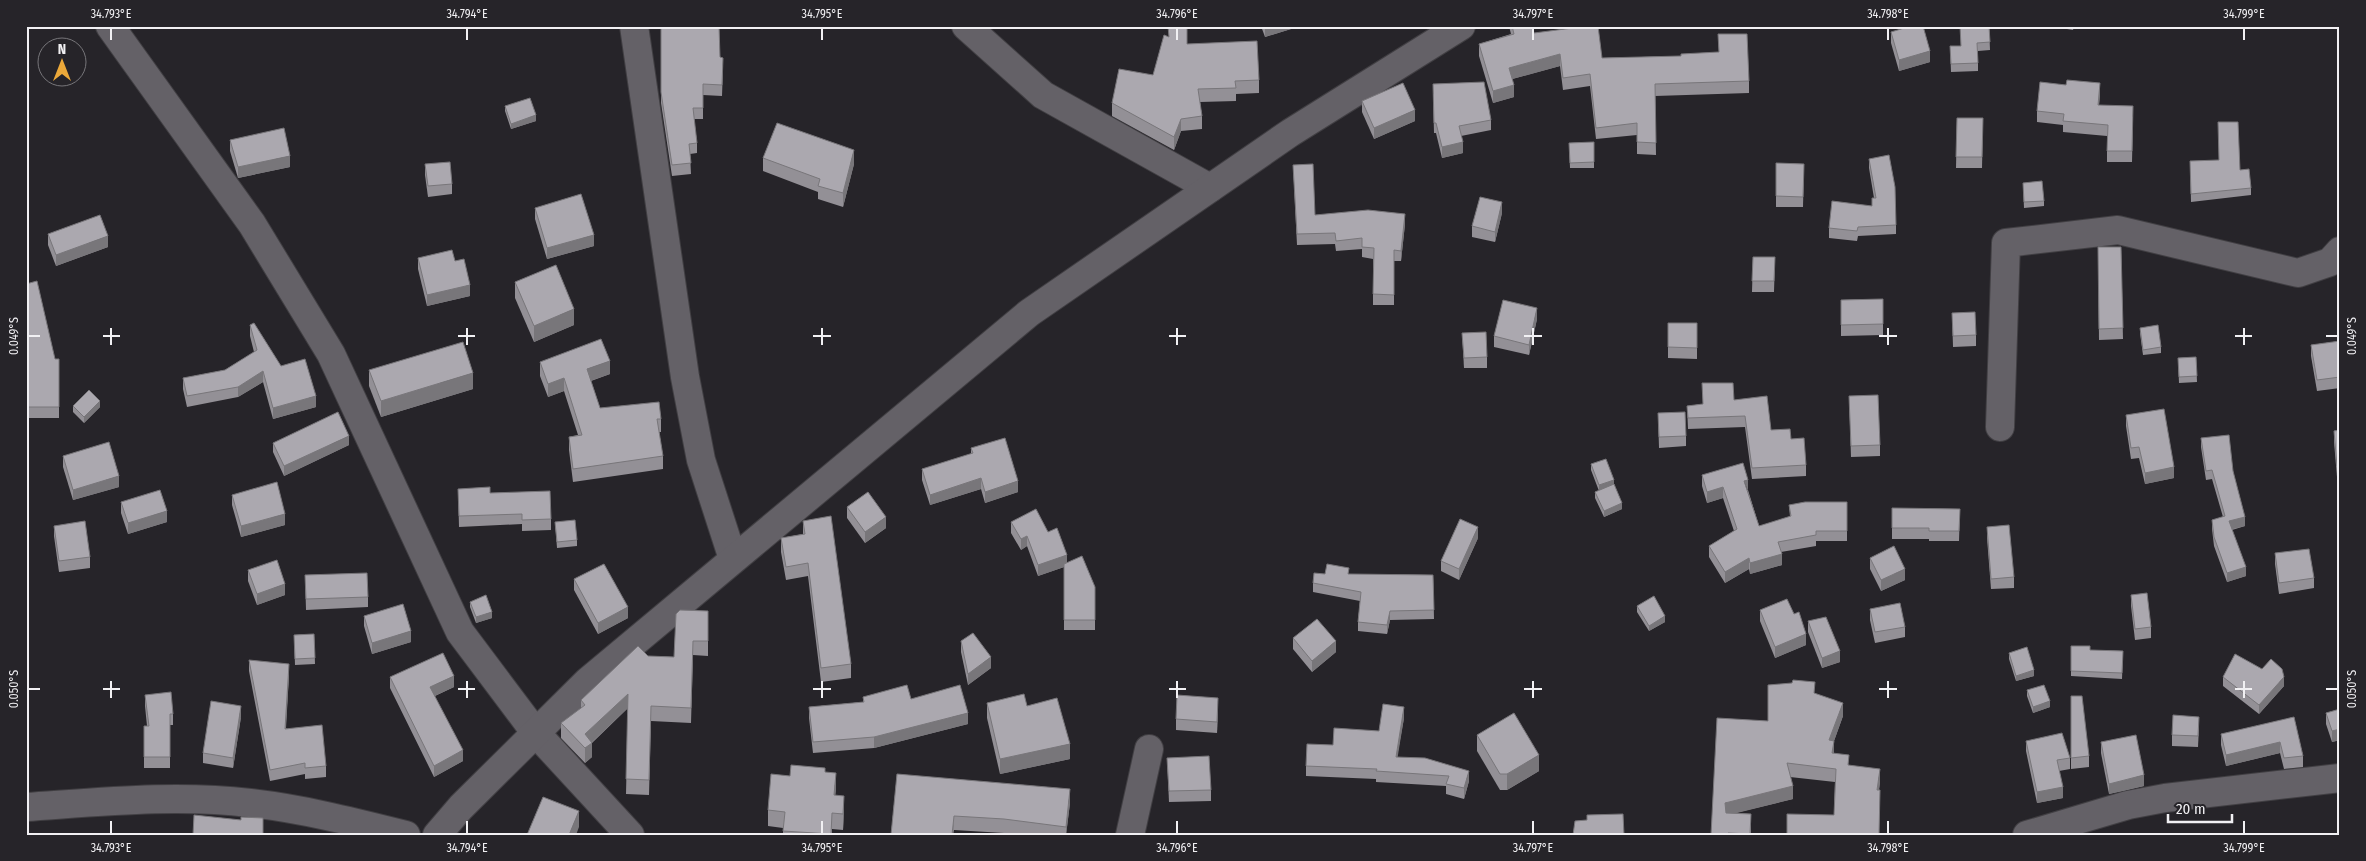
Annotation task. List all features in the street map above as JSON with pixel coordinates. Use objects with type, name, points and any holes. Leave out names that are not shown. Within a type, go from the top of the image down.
[{"type":"street","points":[[110,26],[252,224],[322,339],[460,632],[535,732],[630,835]]},
{"type":"street","points":[[634,26],[684,377],[701,460],[733,559]]},
{"type":"street","points":[[966,26],[1043,94],[1210,188]]},
{"type":"street","points":[[437,835],[461,807],[588,680],[1029,313],[1290,133],[1461,26]]},
{"type":"street","points":[[2000,427],[2006,243],[2118,230],[2298,274],[2330,262],[2340,251]]},
{"type":"street","points":[[1130,835],[1149,749]]},
{"type":"street","points":[[2027,835],[2128,806],[2165,798],[2340,778]]},
{"type":"street","points":[[26,807],[187,798],[250,803],[321,814],[406,835]]},
{"type":"building","points":[[661,26],[719,26],[720,57],[723,58],[722,85],[703,84],[703,108],[693,108],[697,143],[689,144],[691,163],[672,165],[661,92]]},
{"type":"building","points":[[1168,26],[1187,26],[1187,44],[1257,41],[1259,80],[1235,81],[1236,88],[1198,89],[1202,116],[1181,119],[1174,137],[1112,103],[1119,69],[1153,75],[1164,35],[1169,37]]},
{"type":"building","points":[[1512,26],[1532,26],[1534,33],[1598,26],[1602,58],[1681,56],[1681,54],[1719,52],[1718,34],[1747,34],[1749,81],[1655,84],[1656,143],[1637,142],[1637,123],[1596,128],[1590,74],[1563,78],[1560,54],[1509,68],[1514,85],[1493,91],[1479,44],[1514,34]]},
{"type":"building","points":[[1911,26],[1923,26],[1930,51],[1899,60],[1891,32]]},
{"type":"building","points":[[1960,26],[1989,26],[1990,42],[1977,43],[1978,63],[1951,64],[1950,46],[1961,46]]},
{"type":"building","points":[[2067,80],[2100,83],[2098,105],[2133,106],[2132,151],[2107,151],[2108,125],[2063,121],[2064,114],[2037,111],[2040,82],[2066,85]]},
{"type":"building","points":[[1484,82],[1491,120],[1459,126],[1463,142],[1442,147],[1436,123],[1434,123],[1433,84]]},
{"type":"building","points":[[1403,83],[1415,110],[1374,128],[1362,101]]},
{"type":"building","points":[[530,98],[536,115],[511,124],[505,106]]},
{"type":"building","points":[[1957,118],[1983,118],[1982,157],[1956,157]]},
{"type":"building","points":[[2218,122],[2238,122],[2240,170],[2249,169],[2251,188],[2191,194],[2190,161],[2219,160]]},
{"type":"building","points":[[777,123],[854,150],[843,193],[818,186],[820,179],[763,158]]},
{"type":"building","points":[[284,128],[290,156],[238,167],[230,140]]},
{"type":"building","points":[[1594,142],[1594,162],[1570,163],[1569,143]]},
{"type":"building","points":[[1889,155],[1895,187],[1896,225],[1858,227],[1857,231],[1829,228],[1832,201],[1872,206],[1872,198],[1876,198],[1869,159]]},
{"type":"building","points":[[450,162],[452,184],[428,186],[425,164]]},
{"type":"building","points":[[1776,163],[1804,164],[1803,197],[1776,196]]},
{"type":"building","points":[[1313,164],[1315,215],[1368,210],[1405,214],[1401,251],[1394,250],[1394,295],[1373,294],[1374,248],[1362,247],[1362,238],[1336,241],[1335,233],[1297,234],[1293,165]]},
{"type":"building","points":[[2042,181],[2044,201],[2024,202],[2023,183]]},
{"type":"building","points":[[581,194],[594,235],[547,248],[535,208]]},
{"type":"building","points":[[1480,197],[1502,202],[1495,232],[1472,226]]},
{"type":"building","points":[[100,215],[108,236],[56,255],[48,234]]},
{"type":"building","points":[[2098,247],[2121,247],[2123,328],[2099,329]]},
{"type":"building","points":[[452,250],[455,261],[464,259],[470,285],[427,295],[418,258]]},
{"type":"building","points":[[1753,257],[1775,257],[1774,281],[1752,281]]},
{"type":"building","points":[[556,265],[574,309],[534,326],[515,282]]},
{"type":"building","points":[[37,281],[55,359],[59,359],[59,407],[27,407],[26,284]]},
{"type":"building","points":[[1883,299],[1883,324],[1841,325],[1841,300]]},
{"type":"building","points":[[1503,300],[1537,308],[1529,345],[1494,336]]},
{"type":"building","points":[[1975,312],[1976,335],[1953,336],[1952,313]]},
{"type":"building","points":[[254,323],[281,366],[305,359],[316,396],[273,408],[263,371],[238,387],[187,396],[183,378],[225,370],[257,350],[250,325]]},
{"type":"building","points":[[1668,323],[1697,323],[1697,348],[1668,347]]},
{"type":"building","points":[[2158,325],[2161,347],[2143,350],[2140,328]]},
{"type":"building","points":[[1486,332],[1487,357],[1464,358],[1462,333]]},
{"type":"building","points":[[601,339],[610,361],[587,369],[600,408],[659,402],[661,419],[657,419],[663,456],[573,469],[569,437],[582,435],[564,378],[548,384],[540,362]]},
{"type":"building","points":[[2340,341],[2340,377],[2317,380],[2311,345]]},
{"type":"building","points":[[463,342],[473,373],[381,401],[369,370]]},
{"type":"building","points":[[2196,357],[2197,376],[2179,377],[2178,358]]},
{"type":"building","points":[[1702,383],[1733,383],[1734,400],[1767,396],[1771,430],[1790,429],[1791,439],[1804,438],[1806,465],[1752,468],[1745,416],[1688,418],[1687,406],[1703,404]]},
{"type":"building","points":[[89,390],[100,401],[84,417],[73,406]]},
{"type":"building","points":[[1878,395],[1880,445],[1851,446],[1849,396]]},
{"type":"building","points":[[2164,409],[2174,467],[2145,473],[2139,447],[2131,448],[2126,415]]},
{"type":"building","points":[[338,412],[349,436],[284,466],[273,443]]},
{"type":"building","points":[[1685,412],[1686,436],[1659,437],[1658,413]]},
{"type":"building","points":[[2340,430],[2340,466],[2337,466],[2334,431]]},
{"type":"building","points":[[2229,435],[2233,471],[2245,517],[2229,521],[2246,567],[2227,573],[2214,537],[2212,520],[2225,516],[2212,470],[2206,471],[2201,438]]},
{"type":"building","points":[[1005,438],[1018,481],[985,492],[981,478],[930,495],[922,469],[973,453],[971,448]]},
{"type":"building","points":[[109,442],[119,476],[73,490],[63,456]]},
{"type":"building","points":[[1606,459],[1614,480],[1599,485],[1591,464]]},
{"type":"building","points":[[1743,463],[1748,480],[1744,481],[1759,526],[1791,516],[1789,505],[1805,502],[1847,502],[1847,531],[1816,531],[1816,535],[1778,542],[1782,554],[1750,563],[1749,558],[1725,572],[1709,546],[1737,529],[1723,487],[1707,492],[1702,475]]},
{"type":"building","points":[[277,482],[285,514],[241,526],[232,495]]},
{"type":"building","points":[[1614,484],[1622,503],[1604,511],[1595,492]]},
{"type":"building","points":[[490,487],[490,493],[550,491],[551,519],[522,520],[522,514],[459,516],[458,489]]},
{"type":"building","points":[[160,490],[167,511],[128,523],[121,502]]},
{"type":"building","points":[[868,492],[886,517],[865,532],[847,507]]},
{"type":"building","points":[[1892,508],[1960,509],[1959,531],[1929,531],[1929,528],[1892,528]]},
{"type":"building","points":[[1036,509],[1048,532],[1057,528],[1067,555],[1038,565],[1027,536],[1021,539],[1011,522]]},
{"type":"building","points":[[831,516],[851,664],[821,668],[808,563],[786,567],[781,538],[805,534],[803,521]]},
{"type":"building","points":[[1460,519],[1478,527],[1459,569],[1441,561]]},
{"type":"building","points":[[575,520],[577,540],[557,542],[555,522]]},
{"type":"building","points":[[85,521],[90,557],[59,561],[54,526]]},
{"type":"building","points":[[2009,525],[2014,577],[1991,579],[1987,527]]},
{"type":"building","points":[[1894,546],[1905,569],[1881,580],[1870,558]]},
{"type":"building","points":[[2309,549],[2314,578],[2279,583],[2275,553]]},
{"type":"building","points":[[1082,556],[1095,587],[1095,620],[1064,620],[1064,564]]},
{"type":"building","points":[[277,560],[285,584],[257,594],[248,570]]},
{"type":"building","points":[[604,564],[628,607],[598,623],[574,579]]},
{"type":"building","points":[[1327,564],[1349,568],[1348,574],[1433,575],[1434,610],[1390,611],[1387,625],[1358,622],[1361,592],[1313,583],[1314,573],[1325,574]]},
{"type":"building","points":[[367,573],[368,597],[306,599],[305,575]]},
{"type":"building","points":[[2147,593],[2151,627],[2135,629],[2131,595]]},
{"type":"building","points":[[486,595],[492,612],[476,617],[470,602]]},
{"type":"building","points":[[1654,596],[1665,616],[1649,626],[1637,606]]},
{"type":"building","points":[[1787,599],[1794,614],[1799,612],[1806,634],[1775,647],[1760,610]]},
{"type":"building","points":[[1900,603],[1905,627],[1875,632],[1870,609]]},
{"type":"building","points":[[403,604],[411,631],[372,643],[364,616]]},
{"type":"building","points":[[680,610],[708,611],[708,641],[693,641],[691,708],[651,706],[649,780],[626,779],[628,694],[585,734],[592,743],[585,748],[561,723],[585,705],[581,700],[638,646],[648,656],[674,657],[676,614]]},
{"type":"building","points":[[1826,617],[1840,651],[1822,658],[1808,621]]},
{"type":"building","points":[[1317,619],[1336,641],[1312,661],[1293,638]]},
{"type":"building","points":[[973,633],[991,657],[968,674],[961,641]]},
{"type":"building","points":[[314,634],[315,658],[295,659],[294,635]]},
{"type":"building","points":[[2071,646],[2090,646],[2090,650],[2123,651],[2122,673],[2071,671]]},
{"type":"building","points":[[2027,647],[2034,670],[2016,676],[2009,653]]},
{"type":"building","points":[[443,653],[454,676],[430,687],[463,750],[434,766],[390,677]]},
{"type":"building","points":[[2235,654],[2262,669],[2271,659],[2282,669],[2284,677],[2259,705],[2223,677]]},
{"type":"building","points":[[249,660],[289,664],[285,729],[322,725],[326,766],[305,768],[305,763],[270,770]]},
{"type":"building","points":[[1793,680],[1815,682],[1814,693],[1843,703],[1829,740],[1834,741],[1832,753],[1849,755],[1848,765],[1880,769],[1877,790],[1880,790],[1879,835],[1787,835],[1787,814],[1834,815],[1836,769],[1787,763],[1793,786],[1725,803],[1726,813],[1751,814],[1750,834],[1728,833],[1729,835],[1711,835],[1717,718],[1768,721],[1768,685],[1792,683]]},
{"type":"building","points":[[907,685],[911,699],[960,685],[968,713],[874,737],[813,742],[809,707],[864,702],[863,697]]},
{"type":"building","points":[[2044,685],[2050,701],[2033,707],[2027,690]]},
{"type":"building","points":[[171,692],[173,714],[170,714],[170,757],[144,757],[144,726],[149,726],[145,695]]},
{"type":"building","points":[[1024,694],[1027,706],[1057,698],[1070,744],[1000,759],[987,703]]},
{"type":"building","points":[[1177,695],[1218,698],[1217,722],[1176,719]]},
{"type":"building","points":[[2071,696],[2082,696],[2089,756],[2071,758]]},
{"type":"building","points":[[211,701],[241,706],[233,758],[203,753]]},
{"type":"building","points":[[1383,704],[1404,707],[1396,757],[1425,758],[1469,771],[1464,788],[1446,784],[1449,776],[1376,771],[1377,769],[1306,766],[1307,744],[1333,745],[1334,728],[1379,731]]},
{"type":"building","points":[[2340,709],[2340,729],[2332,731],[2326,713]]},
{"type":"building","points":[[1514,713],[1539,755],[1507,774],[1500,774],[1477,735]]},
{"type":"building","points":[[2173,715],[2199,717],[2198,736],[2172,735]]},
{"type":"building","points":[[2294,717],[2303,756],[2284,758],[2280,742],[2226,755],[2221,734]]},
{"type":"building","points":[[2062,733],[2070,758],[2057,760],[2063,787],[2037,792],[2026,741]]},
{"type":"building","points":[[2136,735],[2144,775],[2109,784],[2101,742]]},
{"type":"building","points":[[1209,756],[1211,790],[1169,791],[1167,758]]},
{"type":"building","points":[[791,765],[825,768],[825,772],[836,773],[834,795],[844,796],[843,814],[832,813],[831,834],[783,831],[785,812],[768,810],[771,774],[790,776]]},
{"type":"building","points":[[897,774],[1070,789],[1066,827],[1004,819],[954,816],[952,835],[891,835]]},
{"type":"building","points":[[543,797],[579,811],[569,835],[527,835]]},
{"type":"building","points":[[1623,814],[1624,835],[1573,835],[1575,821],[1587,820],[1587,815]]},
{"type":"building","points":[[194,815],[241,820],[241,817],[263,818],[263,835],[193,835]]}]
